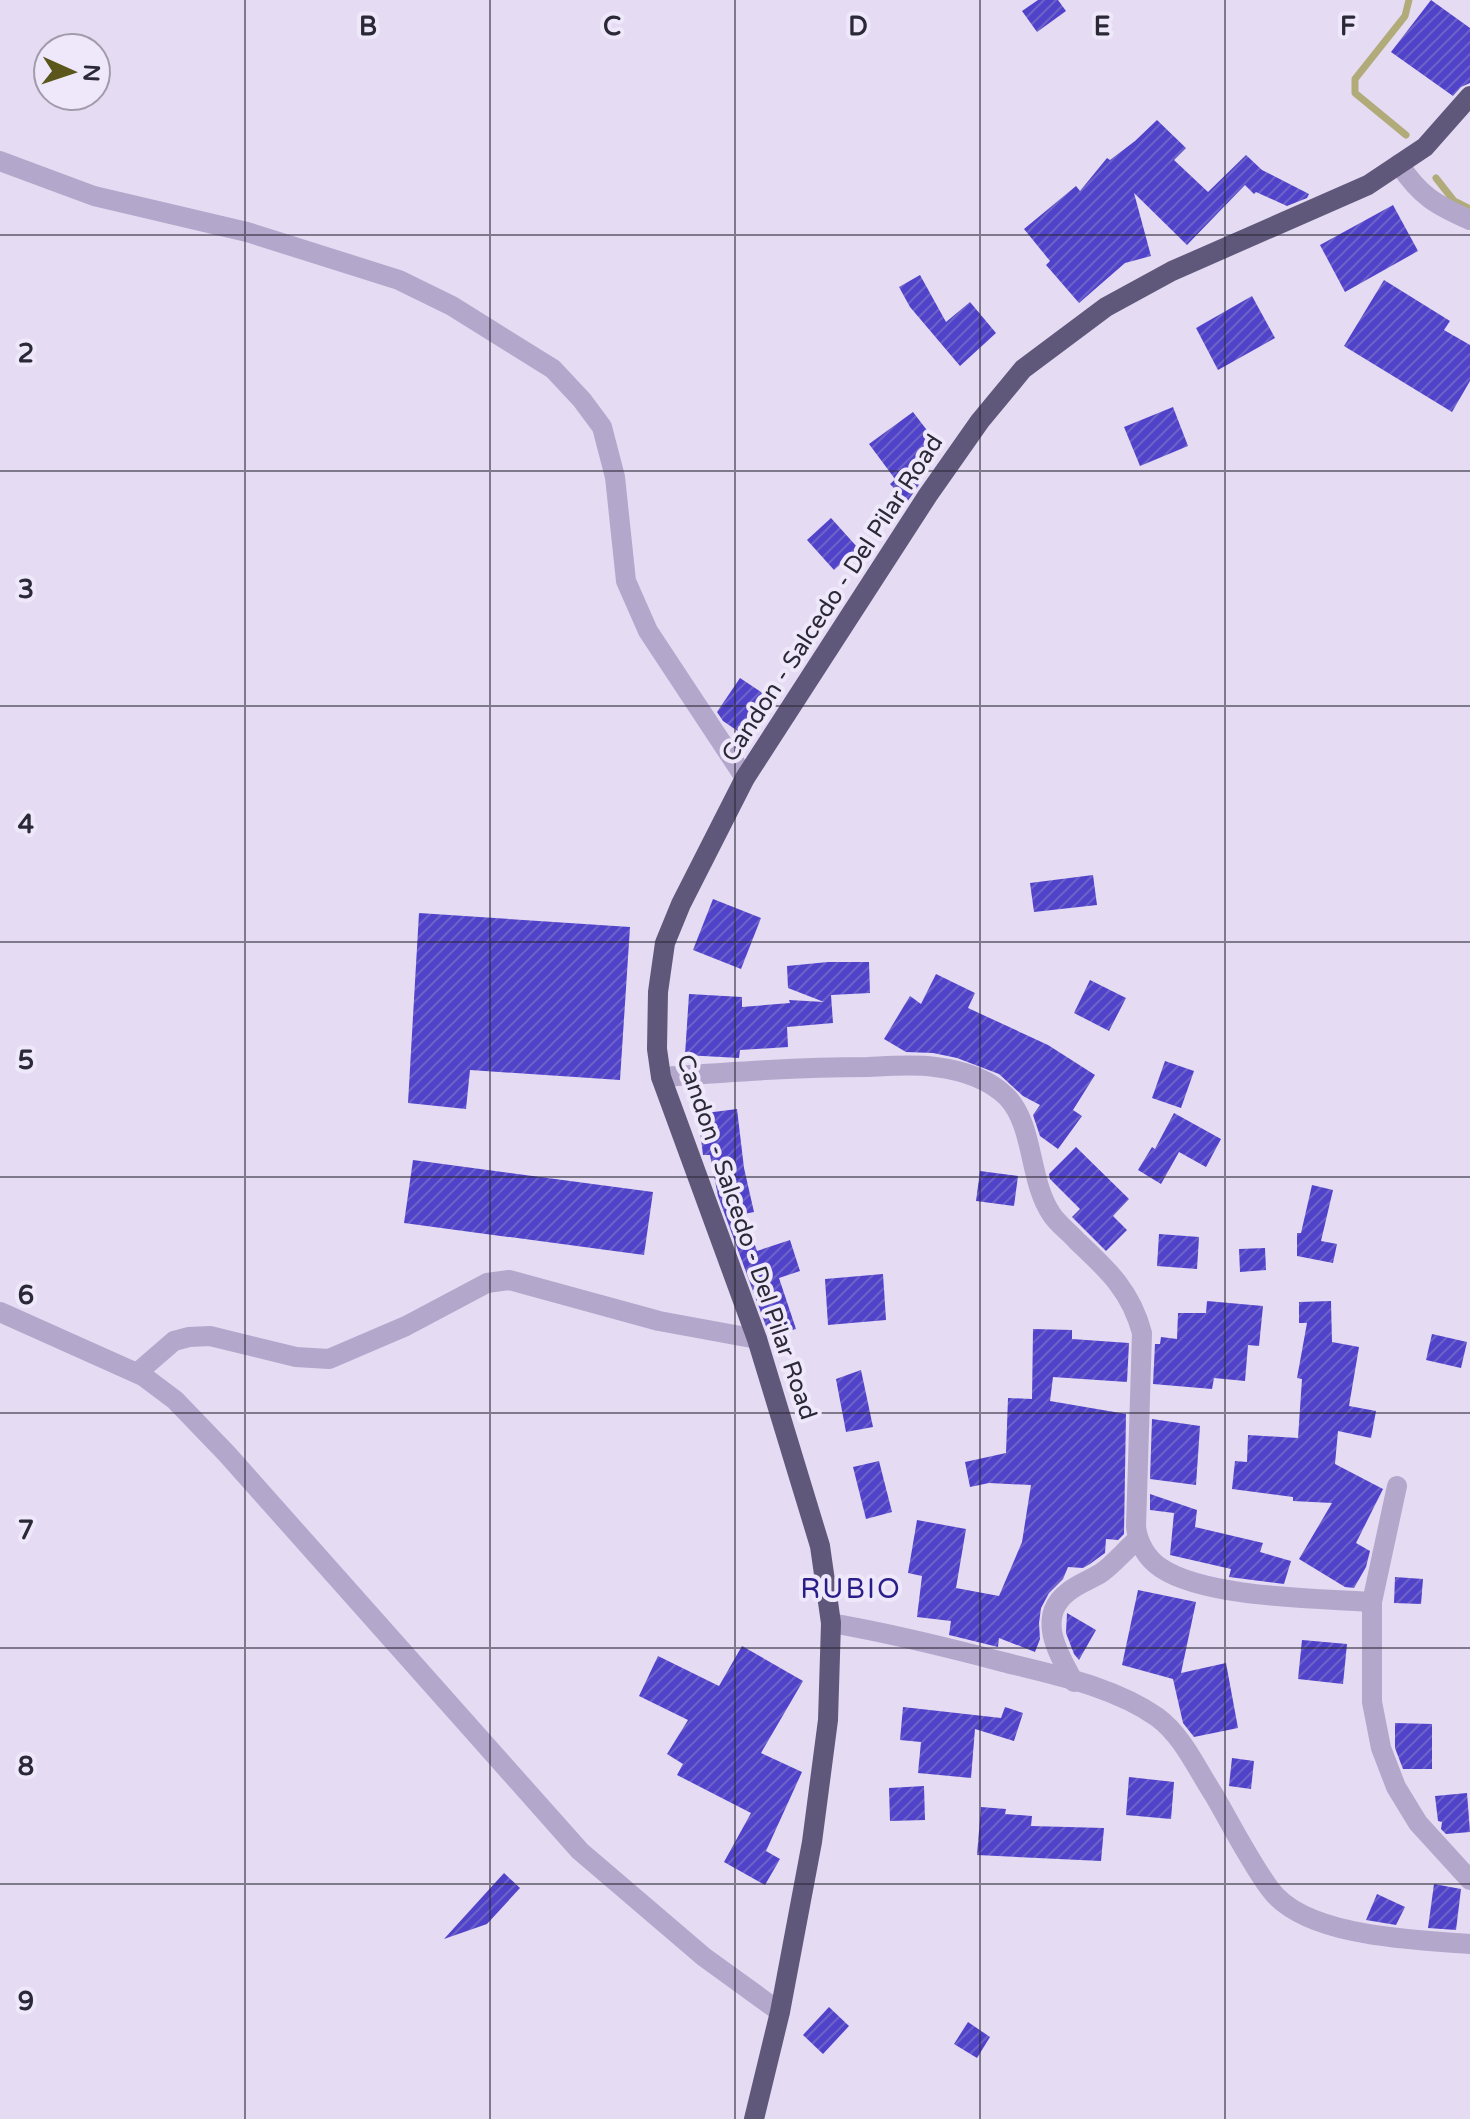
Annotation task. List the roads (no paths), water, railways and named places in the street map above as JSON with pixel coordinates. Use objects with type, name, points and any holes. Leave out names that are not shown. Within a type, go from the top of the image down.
[{"type":"main road","name":"Candon - Salcedo - Del Pilar Road","points":[[754,2119],[780,2012],[812,1842],[828,1720],[831,1623],[820,1546],[757,1339],[661,1077],[657,1049],[658,992],[665,943],[681,904],[745,778],[928,495],[980,421],[1023,369],[1106,307],[1172,271],[1368,185],[1425,147],[1470,96]]},
{"type":"street","points":[[0,161],[94,196],[247,232],[399,280],[452,306],[553,369],[602,427],[615,477],[626,581],[648,631],[745,778]]},
{"type":"street","points":[[1399,164],[1434,204],[1470,220]]},
{"type":"street","points":[[661,1077],[826,1067],[933,1066],[982,1079],[1006,1096],[1017,1112],[1035,1180],[1053,1217],[1108,1270],[1127,1292],[1136,1311],[1142,1333],[1136,1502],[1138,1539],[1159,1567],[1187,1581],[1252,1593],[1372,1602]]},
{"type":"street","points":[[137,1373],[174,1341],[189,1337],[210,1336],[296,1357],[329,1359],[406,1326],[487,1283],[509,1280],[659,1321],[757,1339]]},
{"type":"street","points":[[0,1312],[137,1373],[175,1400],[227,1454],[580,1851],[704,1957],[780,2012]]},
{"type":"street","points":[[1397,1486],[1372,1602],[1372,1702],[1381,1748],[1396,1787],[1418,1823],[1470,1880]]},
{"type":"street","points":[[1074,1682],[1051,1634],[1052,1615],[1067,1592],[1104,1571],[1138,1539]]},
{"type":"street","points":[[831,1623],[922,1641],[1122,1697],[1158,1718],[1181,1741],[1271,1892],[1297,1914],[1331,1926],[1406,1939],[1470,1944]]},
{"type":"waterway","points":[[1406,135],[1355,93],[1355,79],[1405,16],[1409,0]]},
{"type":"waterway","points":[[1436,178],[1454,201],[1470,209]]},
{"type":"district","name":"RUBIO","points":[[851,1588]]}]
